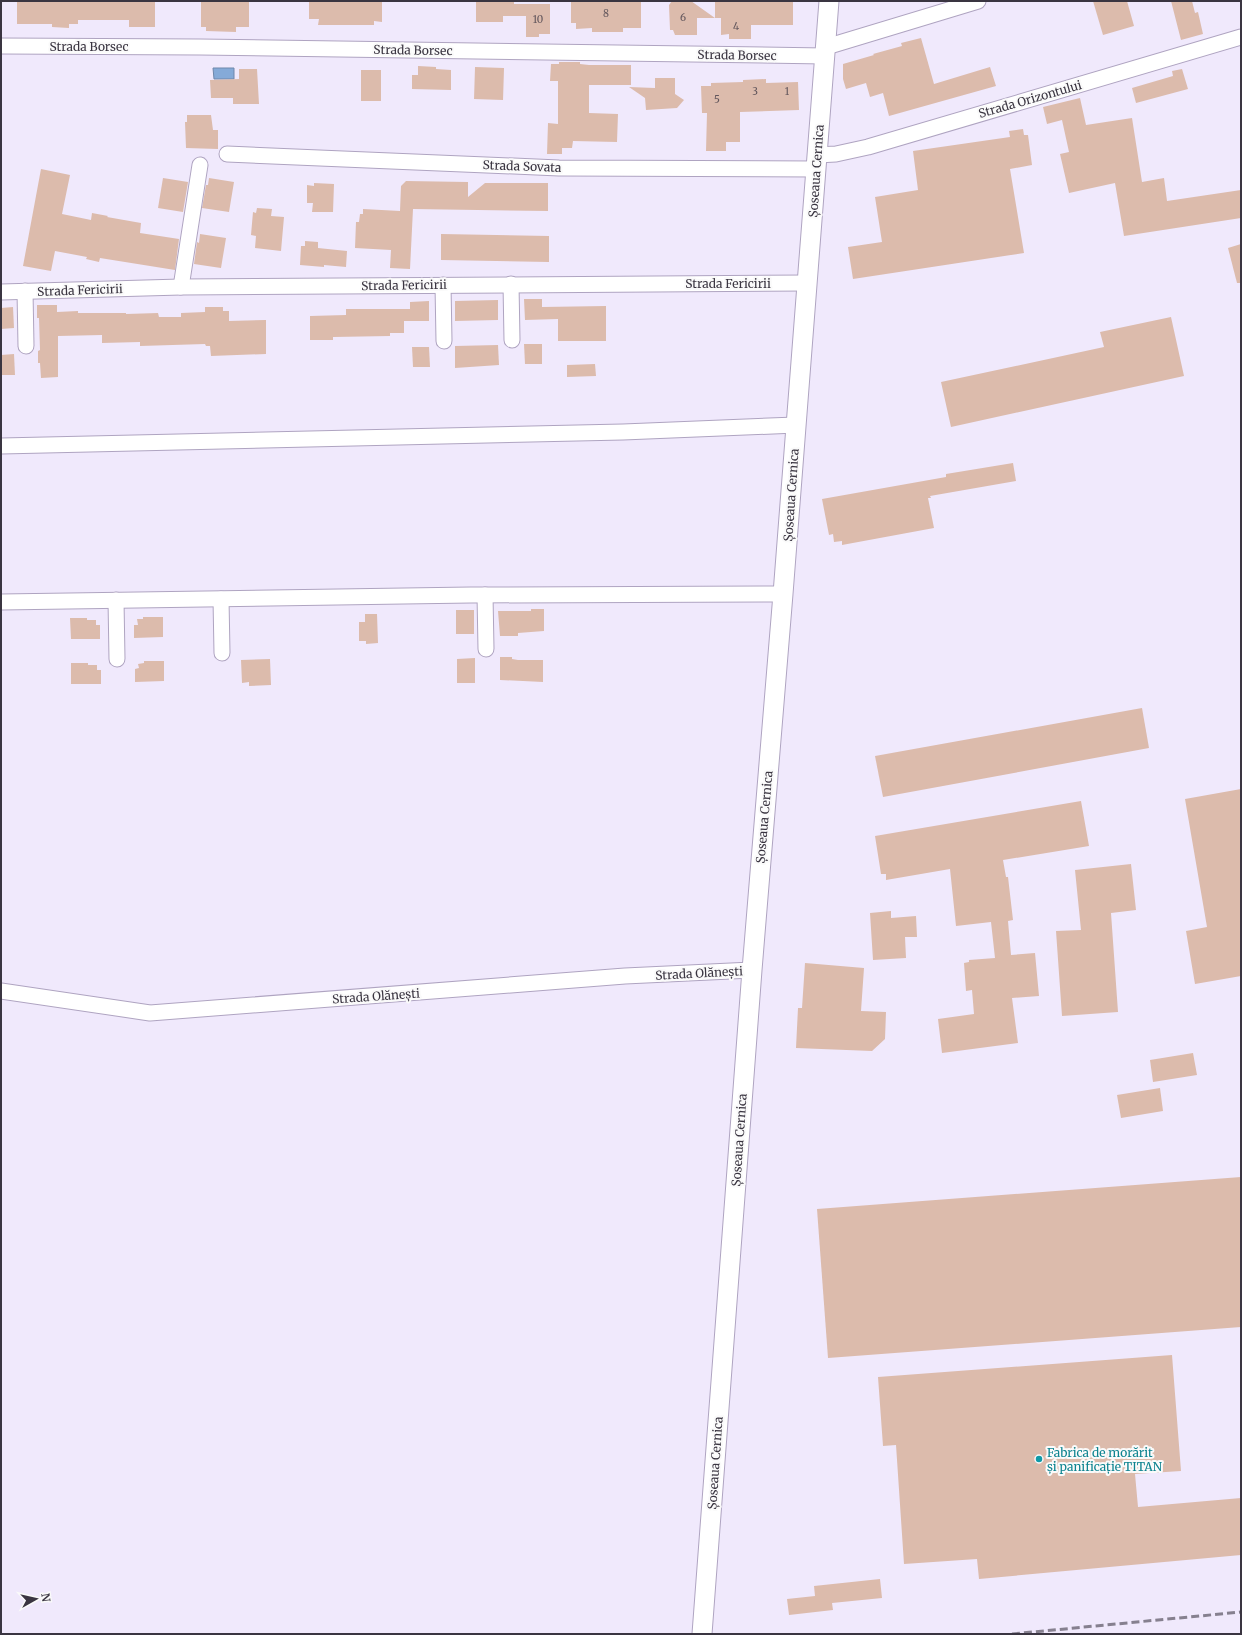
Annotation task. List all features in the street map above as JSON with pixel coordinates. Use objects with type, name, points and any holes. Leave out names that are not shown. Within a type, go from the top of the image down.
[{"type":"street","name":"Șoseaua Cernica","points":[[702,1634],[752,970],[829,1]]},
{"type":"street","name":"Strada Borsec","points":[[1,46],[825,52],[978,1]]},
{"type":"street","name":"Strada Orizontului","points":[[817,162],[836,154],[868,147],[1241,37]]},
{"type":"street","name":"Strada Sovata","points":[[227,154],[559,168],[817,162]]},
{"type":"street","points":[[181,287],[200,165]]},
{"type":"street","name":"Strada Fericirii","points":[[1,292],[181,287],[807,283]]},
{"type":"street","points":[[511,284],[512,340]]},
{"type":"street","points":[[443,285],[444,341]]},
{"type":"street","points":[[25,292],[26,346]]},
{"type":"street","points":[[1,446],[623,432],[796,425]]},
{"type":"street","points":[[1,602],[486,595],[783,594]]},
{"type":"street","points":[[486,595],[486,649]]},
{"type":"street","points":[[220,599],[222,653]]},
{"type":"street","points":[[116,600],[117,659]]},
{"type":"street","name":"Strada Olănești","points":[[1,991],[150,1013],[626,976],[752,970]]},
{"type":"water","points":[[213,68],[234,68],[234,79],[214,79]]},
{"type":"building","points":[[17,1],[155,1],[155,27],[129,27],[129,20],[78,20],[78,24],[69,24],[69,28],[52,27],[52,24],[17,24]]},
{"type":"building","points":[[201,1],[249,1],[249,27],[236,27],[236,32],[206,31],[206,27],[201,27]]},
{"type":"building","points":[[382,1],[382,22],[374,21],[374,25],[318,25],[319,19],[309,19],[309,2]]},
{"type":"building","points":[[476,1],[514,1],[514,4],[550,4],[550,34],[539,34],[539,37],[526,37],[526,16],[503,16],[503,22],[476,22]]},
{"type":"building","points":[[571,1],[641,2],[641,28],[623,28],[623,32],[592,32],[592,28],[576,29],[576,23],[571,23]]},
{"type":"building","points":[[672,1],[691,1],[715,18],[697,18],[697,35],[675,35],[673,30],[670,30],[669,5]]},
{"type":"building","points":[[715,1],[793,1],[793,25],[751,25],[751,39],[729,39],[729,34],[721,35],[721,18],[715,18]]},
{"type":"building","points":[[1093,1],[1127,1],[1134,26],[1103,35]]},
{"type":"building","points":[[1171,1],[1192,1],[1195,13],[1198,12],[1203,34],[1181,40]]},
{"type":"building","points":[[921,38],[934,84],[990,67],[996,86],[889,116],[883,93],[870,97],[866,83],[846,89],[843,79],[843,64],[902,46],[901,43]]},
{"type":"building","points":[[559,62],[580,62],[580,64],[589,65],[631,65],[631,85],[589,85],[589,113],[618,114],[617,142],[573,141],[572,148],[562,148],[562,154],[547,154],[548,123],[558,124],[558,81],[550,81],[551,64],[559,64]]},
{"type":"building","points":[[418,66],[451,70],[451,90],[412,89],[412,75],[418,75]]},
{"type":"building","points":[[475,67],[504,68],[503,100],[474,99]]},
{"type":"building","points":[[239,69],[257,69],[259,104],[233,104],[233,98],[211,98],[210,80],[239,79]]},
{"type":"building","points":[[1182,69],[1188,89],[1136,103],[1132,88],[1173,76],[1172,71]]},
{"type":"building","points":[[361,70],[381,70],[381,101],[361,101]]},
{"type":"building","points":[[655,78],[675,78],[675,94],[684,100],[677,108],[646,110],[645,98],[629,87],[655,88]]},
{"type":"building","points":[[766,79],[766,83],[798,82],[799,110],[740,112],[740,142],[726,142],[726,151],[706,151],[707,113],[702,113],[701,86],[711,86],[711,83],[743,82],[743,80]]},
{"type":"building","points":[[1080,98],[1086,125],[1132,118],[1142,182],[1164,178],[1167,201],[1241,190],[1241,218],[1124,236],[1115,183],[1069,193],[1060,154],[1069,152],[1062,120],[1047,124],[1043,107]]},
{"type":"building","points":[[187,115],[211,115],[213,130],[218,130],[218,149],[186,148],[185,122],[187,122]]},
{"type":"building","points":[[1023,129],[1024,135],[1028,135],[1032,165],[1010,169],[1024,253],[853,279],[848,247],[882,242],[875,197],[918,190],[913,151],[1010,137],[1009,131]]},
{"type":"building","points":[[41,169],[70,175],[62,214],[91,220],[92,213],[141,223],[140,233],[179,239],[175,270],[100,258],[99,262],[86,259],[87,257],[55,251],[51,271],[23,266]]},
{"type":"building","points":[[163,178],[188,182],[183,212],[158,208]]},
{"type":"building","points":[[209,178],[234,182],[229,212],[202,208],[206,185],[208,185]]},
{"type":"building","points":[[406,181],[468,182],[468,197],[485,183],[548,183],[548,211],[413,209],[410,269],[390,268],[391,250],[355,248],[356,222],[359,222],[360,214],[363,214],[363,209],[400,211],[401,186]]},
{"type":"building","points":[[314,183],[334,184],[333,212],[312,212],[313,203],[307,203],[307,185],[314,186]]},
{"type":"building","points":[[257,208],[272,209],[271,216],[284,217],[281,251],[255,248],[256,236],[251,235],[253,212],[256,213]]},
{"type":"building","points":[[200,234],[226,238],[221,268],[194,264],[197,242],[199,243]]},
{"type":"building","points":[[441,234],[549,236],[549,262],[441,260]]},
{"type":"building","points":[[305,241],[318,242],[318,248],[347,251],[346,267],[300,265],[301,246],[305,246]]},
{"type":"building","points":[[1241,244],[1241,283],[1237,283],[1228,248]]},
{"type":"building","points":[[524,299],[542,299],[542,307],[606,306],[606,341],[558,341],[558,319],[525,320]]},
{"type":"building","points":[[498,300],[498,320],[455,321],[455,301]]},
{"type":"building","points":[[429,301],[429,321],[404,321],[404,333],[390,333],[390,336],[333,337],[333,340],[310,340],[310,316],[346,315],[346,309],[410,309],[410,302]]},
{"type":"building","points":[[37,305],[57,305],[57,312],[78,311],[78,313],[126,314],[158,313],[159,317],[181,317],[181,313],[205,312],[205,307],[223,307],[223,311],[229,311],[229,321],[266,320],[266,354],[211,356],[210,346],[206,346],[205,344],[140,346],[140,342],[102,343],[102,335],[58,336],[58,377],[41,378],[40,363],[38,363],[38,351],[40,350]]},
{"type":"building","points":[[13,307],[14,328],[1,329],[1,308]]},
{"type":"building","points":[[1171,317],[1184,376],[951,427],[941,382],[1104,347],[1100,332]]},
{"type":"building","points":[[524,344],[542,344],[542,364],[525,364]]},
{"type":"building","points":[[498,345],[499,365],[455,368],[455,346]]},
{"type":"building","points":[[412,347],[429,347],[430,367],[413,367]]},
{"type":"building","points":[[14,354],[15,375],[1,375],[1,355]]},
{"type":"building","points":[[595,364],[596,376],[567,377],[567,365]]},
{"type":"building","points":[[1013,463],[1016,481],[930,496],[931,498],[928,498],[934,528],[842,545],[842,541],[834,542],[833,534],[829,535],[822,499],[946,477],[946,474]]},
{"type":"building","points":[[531,609],[544,609],[544,631],[518,633],[518,636],[500,636],[498,611],[531,611]]},
{"type":"building","points":[[456,610],[474,610],[474,634],[456,634]]},
{"type":"building","points":[[365,614],[377,614],[378,643],[366,644],[366,641],[359,641],[359,622],[365,622]]},
{"type":"building","points":[[143,617],[163,617],[163,637],[134,638],[134,625],[138,625],[137,619],[143,619]]},
{"type":"building","points":[[70,618],[87,618],[87,620],[96,620],[96,625],[100,625],[100,639],[71,639]]},
{"type":"building","points":[[500,657],[512,657],[512,659],[518,660],[543,660],[543,682],[500,680]]},
{"type":"building","points":[[475,658],[475,683],[457,683],[457,659]]},
{"type":"building","points":[[270,659],[271,685],[249,686],[249,682],[242,683],[241,660]]},
{"type":"building","points":[[144,661],[164,661],[164,681],[135,682],[135,669],[139,668],[138,664],[144,663]]},
{"type":"building","points":[[71,663],[88,663],[88,665],[97,665],[97,670],[101,670],[101,684],[71,684]]},
{"type":"building","points":[[1142,708],[1149,748],[883,797],[875,756]]},
{"type":"building","points":[[1241,789],[1241,976],[1195,984],[1186,931],[1207,927],[1185,799]]},
{"type":"building","points":[[1081,801],[1089,846],[1003,860],[1006,877],[1008,877],[1013,920],[1008,921],[1011,955],[1035,953],[1039,996],[1012,998],[1018,1043],[942,1053],[938,1019],[974,1014],[972,990],[966,991],[964,963],[969,962],[969,960],[995,958],[991,922],[956,926],[950,869],[886,880],[886,874],[881,874],[875,836]]},
{"type":"building","points":[[1131,864],[1136,910],[1111,913],[1118,1012],[1062,1016],[1056,931],[1081,930],[1075,870]]},
{"type":"building","points":[[891,911],[891,918],[916,916],[917,937],[905,937],[906,958],[873,960],[870,913]]},
{"type":"building","points":[[805,963],[864,968],[861,1011],[886,1012],[885,1039],[872,1051],[796,1048],[798,1008],[802,1008]]},
{"type":"building","points":[[1193,1053],[1197,1075],[1153,1082],[1150,1060]]},
{"type":"building","points":[[1160,1088],[1163,1111],[1121,1118],[1117,1095]]},
{"type":"building","points":[[1241,1177],[1241,1327],[828,1358],[817,1209]]},
{"type":"building","name":"Fabrica de morărit și panificație TITAN","points":[[1172,1355],[1181,1471],[1135,1474],[1138,1507],[1241,1498],[1241,1555],[979,1579],[977,1559],[904,1564],[896,1445],[883,1446],[878,1377]]},
{"type":"building","points":[[880,1579],[882,1598],[832,1603],[833,1610],[789,1615],[787,1599],[815,1596],[814,1586]]},
{"type":"railway","points":[[1012,1634],[1241,1612]]},
{"type":"place","name":"Fabrica de morărit și panificație TITAN","points":[[1039,1459]]}]
